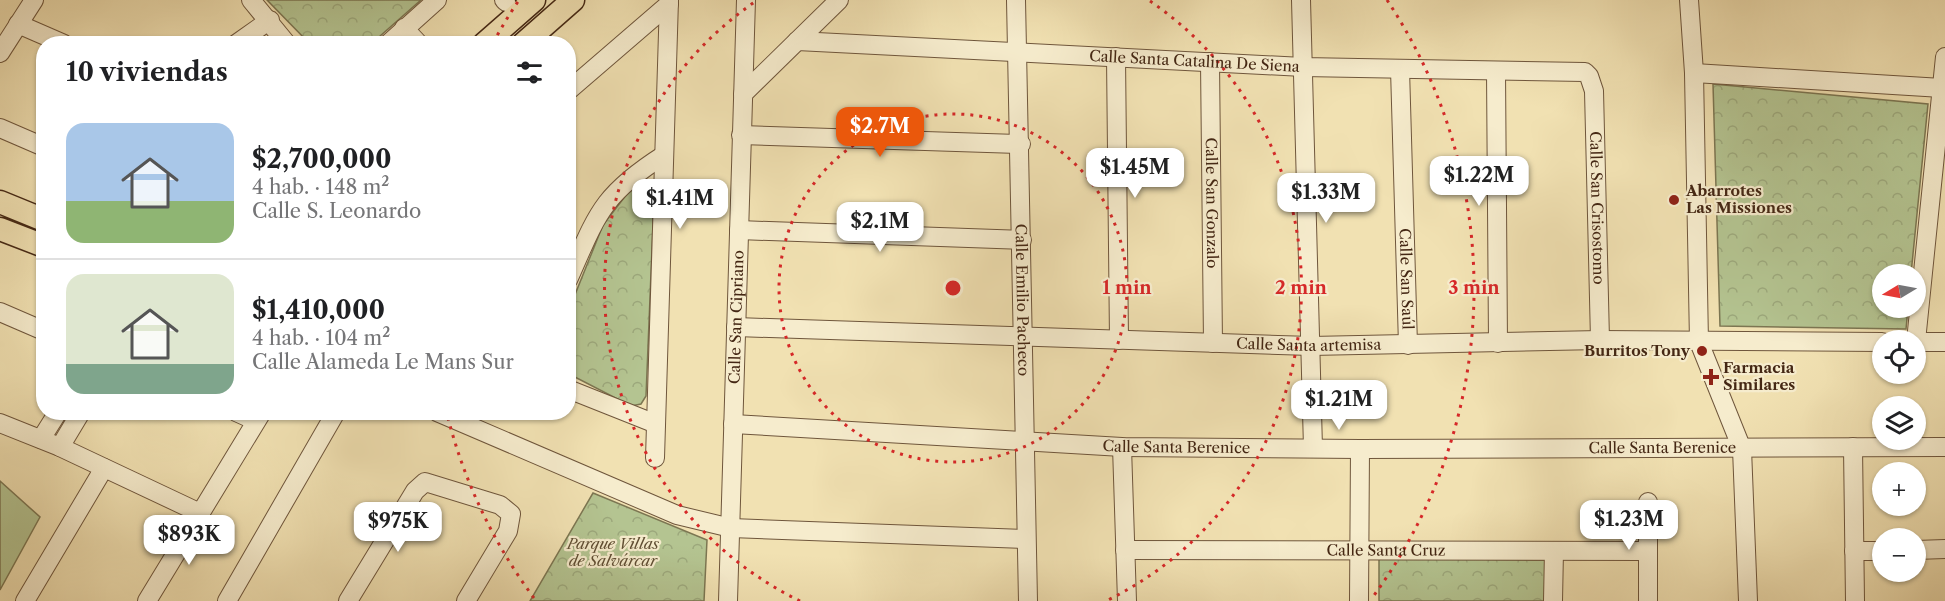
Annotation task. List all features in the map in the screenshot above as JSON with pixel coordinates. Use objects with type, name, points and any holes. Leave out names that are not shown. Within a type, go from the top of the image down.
[{"type":"main road","points":[[493,36],[534,0]]},
{"type":"main road","points":[[532,36],[573,0]]},
{"type":"main road","points":[[0,202],[36,217]]},
{"type":"main road","points":[[0,229],[36,243]]},
{"type":"street","points":[[0,53],[34,0]]},
{"type":"street","points":[[251,0],[281,36]]},
{"type":"street","points":[[396,36],[437,0]]},
{"type":"street","name":"Calle San Cipriano","points":[[728,601],[746,0]]},
{"type":"street","points":[[743,94],[838,0]]},
{"type":"street","name":"Calle Emilio Pacheco","points":[[1016,0],[1021,144],[1025,539],[1028,601]]},
{"type":"street","points":[[1301,0],[1313,448]]},
{"type":"street","points":[[1689,0],[1694,73],[1699,342],[1742,449],[1748,601]]},
{"type":"street","points":[[576,84],[669,2]]},
{"type":"street","points":[[655,458],[669,2]]},
{"type":"street","points":[[247,36],[270,20]]},
{"type":"street","points":[[18,24],[46,36]]},
{"type":"street","points":[[404,28],[412,36]]},
{"type":"street","name":"Calle Santa Catalina De Siena","points":[[797,41],[1303,67],[1580,71],[1589,76]]},
{"type":"street","points":[[1116,57],[1119,340]]},
{"type":"street","points":[[1917,330],[1945,57]]},
{"type":"street","name":"Calle San Gonzalo","points":[[1210,62],[1213,343]]},
{"type":"street","name":"Calle San Saúl","points":[[1401,69],[1408,345]]},
{"type":"street","points":[[1496,71],[1498,343]]},
{"type":"street","points":[[1694,73],[1941,88]]},
{"type":"street","name":"Calle San Crisostomo","points":[[1589,76],[1593,91],[1600,340]]},
{"type":"street","points":[[0,128],[36,144]]},
{"type":"street","points":[[741,135],[1021,144]]},
{"type":"street","points":[[576,260],[598,212],[613,193],[633,175],[664,155]]},
{"type":"street","points":[[739,230],[1022,240]]},
{"type":"street","points":[[0,312],[36,327]]},
{"type":"street","name":"Calle Santa artemisa","points":[[736,327],[1311,346],[1600,340],[1872,342]]},
{"type":"street","points":[[1926,341],[1945,342]]},
{"type":"street","points":[[576,391],[656,424]]},
{"type":"street","points":[[41,439],[52,420]]},
{"type":"street","points":[[60,447],[76,420]]},
{"type":"street","points":[[147,601],[257,420]]},
{"type":"street","points":[[227,601],[331,420]]},
{"type":"street","points":[[455,420],[677,515],[731,528],[1025,539]]},
{"type":"street","points":[[0,423],[60,447],[200,513]]},
{"type":"street","name":"Calle Santa Berenice","points":[[733,424],[1122,447],[1360,449],[1945,447]]},
{"type":"street","points":[[1122,447],[1126,601]]},
{"type":"street","points":[[1853,447],[1855,601]]},
{"type":"street","points":[[1359,601],[1360,449]]},
{"type":"street","points":[[25,601],[104,468]]},
{"type":"street","points":[[348,601],[415,491],[424,482],[500,505],[511,514],[508,531],[466,601]]},
{"type":"street","points":[[1648,502],[1648,601]]},
{"type":"street","points":[[1926,550],[1945,549]]},
{"type":"street","name":"Calle Santa Cruz","points":[[1125,550],[1647,551]]},
{"type":"street","points":[[1553,601],[1554,550]]},
{"type":"street","points":[[1854,551],[1872,551]]},
{"type":"green space","points":[[267,0],[421,0],[380,36],[302,36]]},
{"type":"green space","points":[[1713,84],[1928,104],[1912,264],[1872,264],[1872,318],[1907,318],[1906,329],[1720,326]]},
{"type":"green space","points":[[651,188],[654,199],[646,396],[641,404],[631,406],[576,378],[576,292],[603,225],[630,190]]},
{"type":"green space","points":[[0,481],[40,517],[0,590]]},
{"type":"green space","name":"Parque Villas de Salvárcar","points":[[593,493],[707,540],[704,601],[530,601]]},
{"type":"green space","points":[[1379,558],[1545,560],[1545,601],[1379,601]]},
{"type":"place","name":"Abarrotes Las Missiones","points":[[1674,200]]},
{"type":"place","name":"Burritos Tony","points":[[1702,351]]},
{"type":"place","name":"Farmacia Similares","points":[[1711,377]]}]
